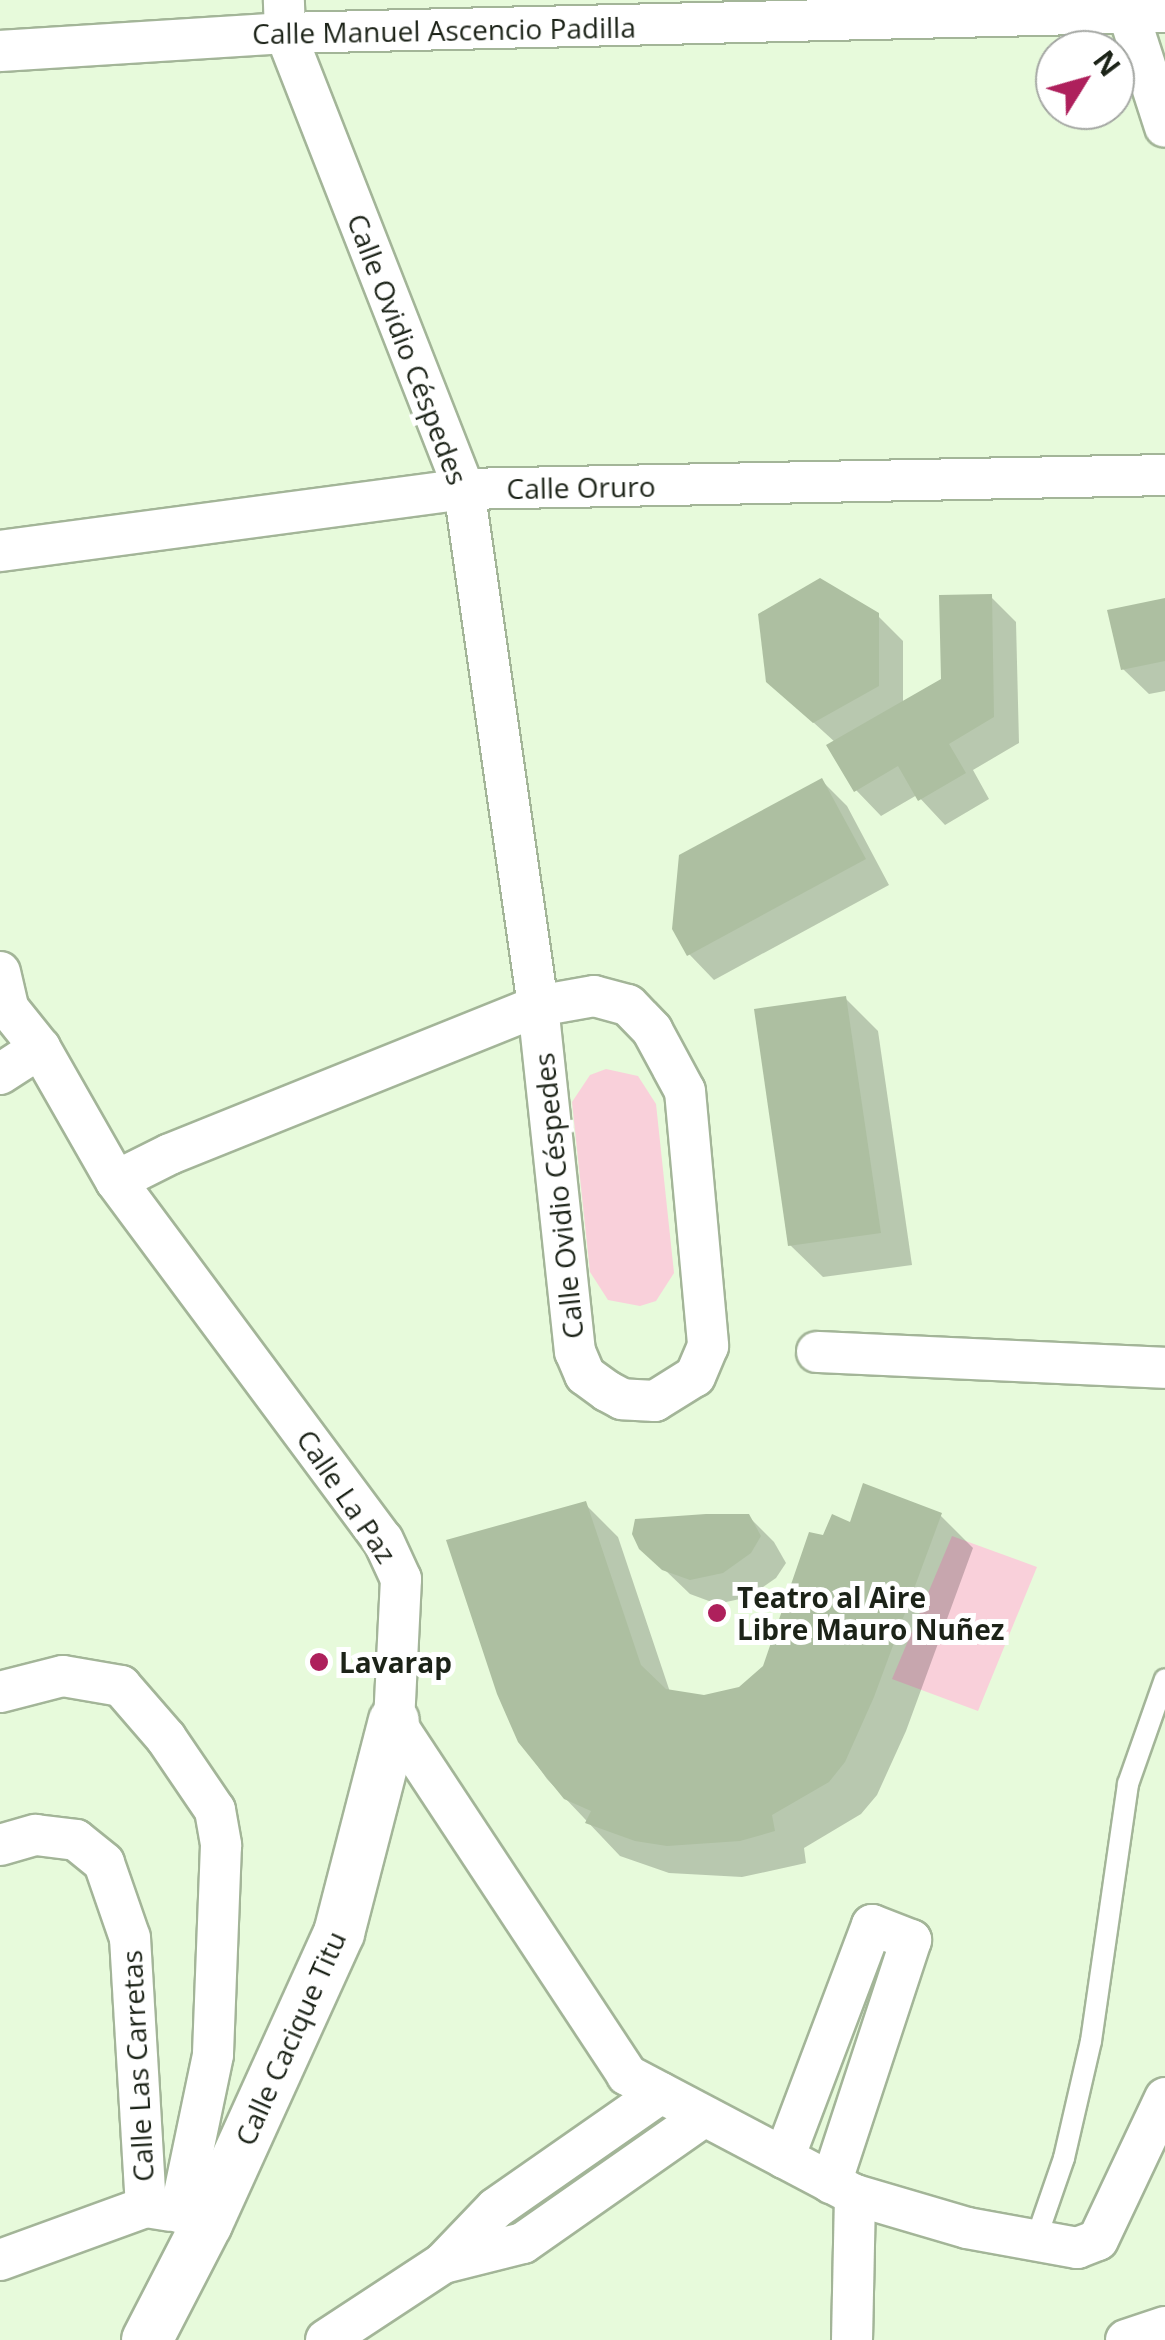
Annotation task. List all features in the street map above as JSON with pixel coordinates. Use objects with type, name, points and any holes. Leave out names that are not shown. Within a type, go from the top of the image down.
[{"type":"street","name":"Calle Manuel Ascencio Padilla","points":[[0,50],[284,16],[1139,8]]},
{"type":"street","points":[[1139,8],[1165,127]]},
{"type":"street","name":"Calle Ovidio Céspedes","points":[[284,16],[464,489],[538,1006],[574,1352],[585,1375],[606,1392],[622,1399],[655,1401],[695,1376],[708,1346],[685,1092],[652,1030],[628,1005],[594,996],[538,1006]]},
{"type":"street","name":"Calle Oruro","points":[[0,551],[464,489],[1165,475]]},
{"type":"street","name":"Calle La Paz","points":[[3,994],[40,1048],[116,1181],[384,1540],[401,1579],[394,1721]]},
{"type":"street","points":[[116,1181],[170,1154],[538,1006]]},
{"type":"street","points":[[0,1074],[40,1048]]},
{"type":"street","points":[[817,1352],[1165,1368]]},
{"type":"street","points":[[0,1692],[63,1676],[121,1686],[166,1738],[215,1810],[221,1845],[212,2055],[178,2215],[0,2260]]},
{"type":"street","points":[[394,1721],[627,2075],[843,2189],[967,2228],[1077,2248],[1098,2240],[1165,2098]]},
{"type":"street","name":"Calle Cacique Titu","points":[[148,2340],[178,2215],[339,1932],[394,1721]]},
{"type":"street","name":"Calle Las Carretas","points":[[0,1845],[36,1834],[76,1840],[104,1863],[130,1938],[178,2215]]},
{"type":"street","points":[[784,2158],[872,1925],[911,1940],[843,2189],[852,2340]]},
{"type":"street","points":[[326,2340],[443,2264],[496,2208],[661,2093]]},
{"type":"street","points":[[443,2264],[523,2244],[704,2116]]},
{"type":"street","points":[[1126,2340],[1165,2327]]},
{"type":"lane","points":[[1036,2239],[1064,2158],[1091,2041],[1128,1784],[1165,1679]]},
{"type":"shaded area","points":[[606,1069],[638,1076],[656,1104],[674,1273],[656,1301],[640,1306],[608,1300],[590,1272],[572,1102],[590,1075]]},
{"type":"shaded area","points":[[952,1536],[1037,1567],[978,1711],[892,1679]]},
{"type":"building","points":[[820,578],[879,613],[879,686],[813,723],[766,682],[758,614]]},
{"type":"building","points":[[992,594],[994,717],[949,744],[966,773],[918,801],[898,766],[854,792],[826,745],[941,679],[939,595]]},
{"type":"building","points":[[1165,598],[1165,661],[1121,670],[1107,610]]},
{"type":"building","points":[[822,778],[866,859],[687,956],[672,929],[679,855]]},
{"type":"building","points":[[846,996],[881,1233],[788,1246],[754,1009]]},
{"type":"building","points":[[863,1483],[942,1513],[874,1697],[845,1762],[829,1782],[772,1815],[775,1831],[740,1841],[667,1846],[635,1841],[585,1823],[591,1811],[564,1799],[518,1742],[497,1694],[446,1540],[586,1501],[641,1665],[666,1689],[704,1695],[739,1687],[763,1666],[809,1532],[823,1535],[832,1514],[850,1522]]},
{"type":"building","points":[[749,1514],[761,1536],[751,1553],[723,1573],[690,1580],[662,1570],[639,1549],[632,1534],[635,1519]]},
{"type":"place","name":"Teatro al Aire Libre Mauro Nuñez","points":[[717,1613]]},
{"type":"place","name":"Lavarap","points":[[319,1662]]}]
